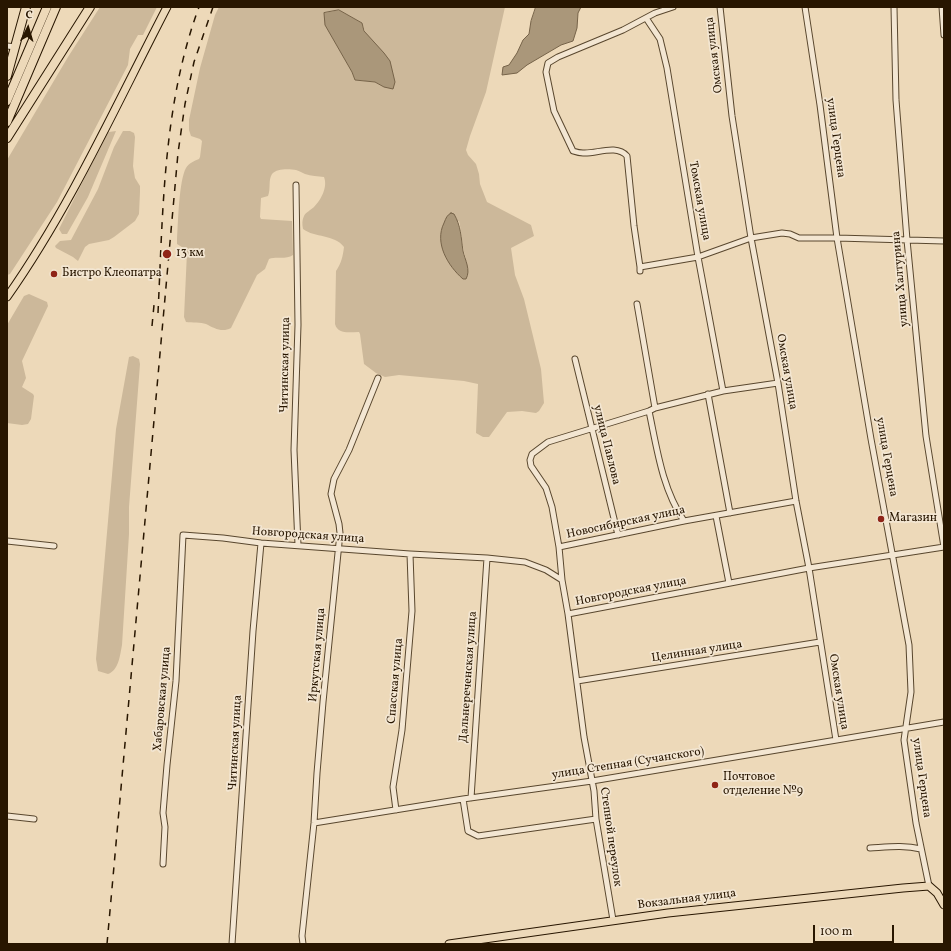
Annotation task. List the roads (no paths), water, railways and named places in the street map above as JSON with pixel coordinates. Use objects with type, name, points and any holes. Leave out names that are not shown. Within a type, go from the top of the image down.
[{"type":"highway","points":[[7,76],[26,7]]},
{"type":"highway","points":[[7,101],[47,7]]},
{"type":"highway","points":[[7,122],[56,7]]},
{"type":"highway","points":[[7,138],[90,7]]},
{"type":"main road","points":[[7,297],[23,275],[48,234],[86,167],[168,7]]},
{"type":"main road","points":[[928,886],[940,892],[944,905]]},
{"type":"main road","name":"Вокзальная улица","points":[[449,944],[613,920],[751,903],[928,886]]},
{"type":"street","points":[[673,7],[655,13],[548,63],[546,72],[554,111],[573,151],[582,153],[614,150],[623,151],[627,156],[640,269],[698,257],[751,238],[782,233],[790,234],[799,238],[944,241]]},
{"type":"street","name":"Омская улица","points":[[720,7],[732,116],[751,238],[778,382],[796,501],[809,568],[836,740]]},
{"type":"street","name":"улица Герцена","points":[[805,7],[820,106],[837,238],[871,439],[909,645],[911,692],[904,740],[928,886]]},
{"type":"street","name":"улица Халтурина","points":[[894,7],[896,100],[907,240],[926,436],[944,547]]},
{"type":"street","points":[[942,7],[944,35]]},
{"type":"street","name":"Томская улица","points":[[646,18],[660,39],[667,68],[698,257],[723,390]]},
{"type":"street","points":[[7,46],[16,47]]},
{"type":"street","name":"Читинская улица","points":[[296,185],[298,325],[294,450],[298,545]]},
{"type":"street","points":[[638,304],[655,408]]},
{"type":"street","name":"улица Павлова","points":[[575,360],[618,535]]},
{"type":"street","name":"Иркутская улица","points":[[303,944],[302,933],[307,902],[323,702],[340,534],[339,524],[331,494],[334,479],[349,450],[378,378]]},
{"type":"street","points":[[592,428],[655,408],[723,390],[778,382]]},
{"type":"street","points":[[708,394],[730,513]]},
{"type":"street","points":[[649,411],[666,485],[675,508],[684,521]]},
{"type":"street","name":"Новосибирская улица","points":[[592,428],[548,442],[532,454],[530,460],[531,466],[546,488],[552,507],[559,547],[684,521],[796,501]]},
{"type":"street","points":[[716,516],[729,583]]},
{"type":"street","name":"Новгородская улица","points":[[183,535],[261,543],[487,558],[525,562],[546,570],[562,580],[568,614],[809,568],[944,547]]},
{"type":"street","name":"Хабаровская улица","points":[[163,864],[165,827],[163,813],[176,681],[182,583],[183,535]]},
{"type":"street","points":[[7,542],[54,546]]},
{"type":"street","name":"Читинская улица","points":[[232,944],[253,631],[261,543]]},
{"type":"street","points":[[559,547],[562,580]]},
{"type":"street","name":"Спасская улица","points":[[396,810],[393,787],[402,730],[412,611],[410,554]]},
{"type":"street","name":"Дальнереченская улица","points":[[471,798],[487,558]]},
{"type":"street","name":"Степной переулок","points":[[568,614],[596,819],[613,920]]},
{"type":"street","name":"Целинная улица","points":[[577,681],[820,642]]},
{"type":"street","name":"улица Степная (Сучанского)","points":[[314,823],[471,798],[592,781],[944,722]]},
{"type":"street","points":[[462,800],[468,831],[478,836],[596,819]]},
{"type":"street","points":[[7,816],[34,819]]},
{"type":"street","points":[[870,848],[901,846],[921,849]]},
{"type":"railway","points":[[158,313],[161,235],[167,158],[172,119],[178,81],[187,44],[199,7]]},
{"type":"railway","points":[[107,944],[178,153],[185,104],[194,62],[213,7]]},
{"type":"railway","points":[[152,326],[154,305]]},
{"type":"place","name":"13 км","points":[[167,254]]},
{"type":"place","name":"Бистро Клеопатра","points":[[54,274]]},
{"type":"place","name":"Магазин","points":[[881,519]]},
{"type":"place","name":"Почтовое отделение №9","points":[[715,785]]}]
